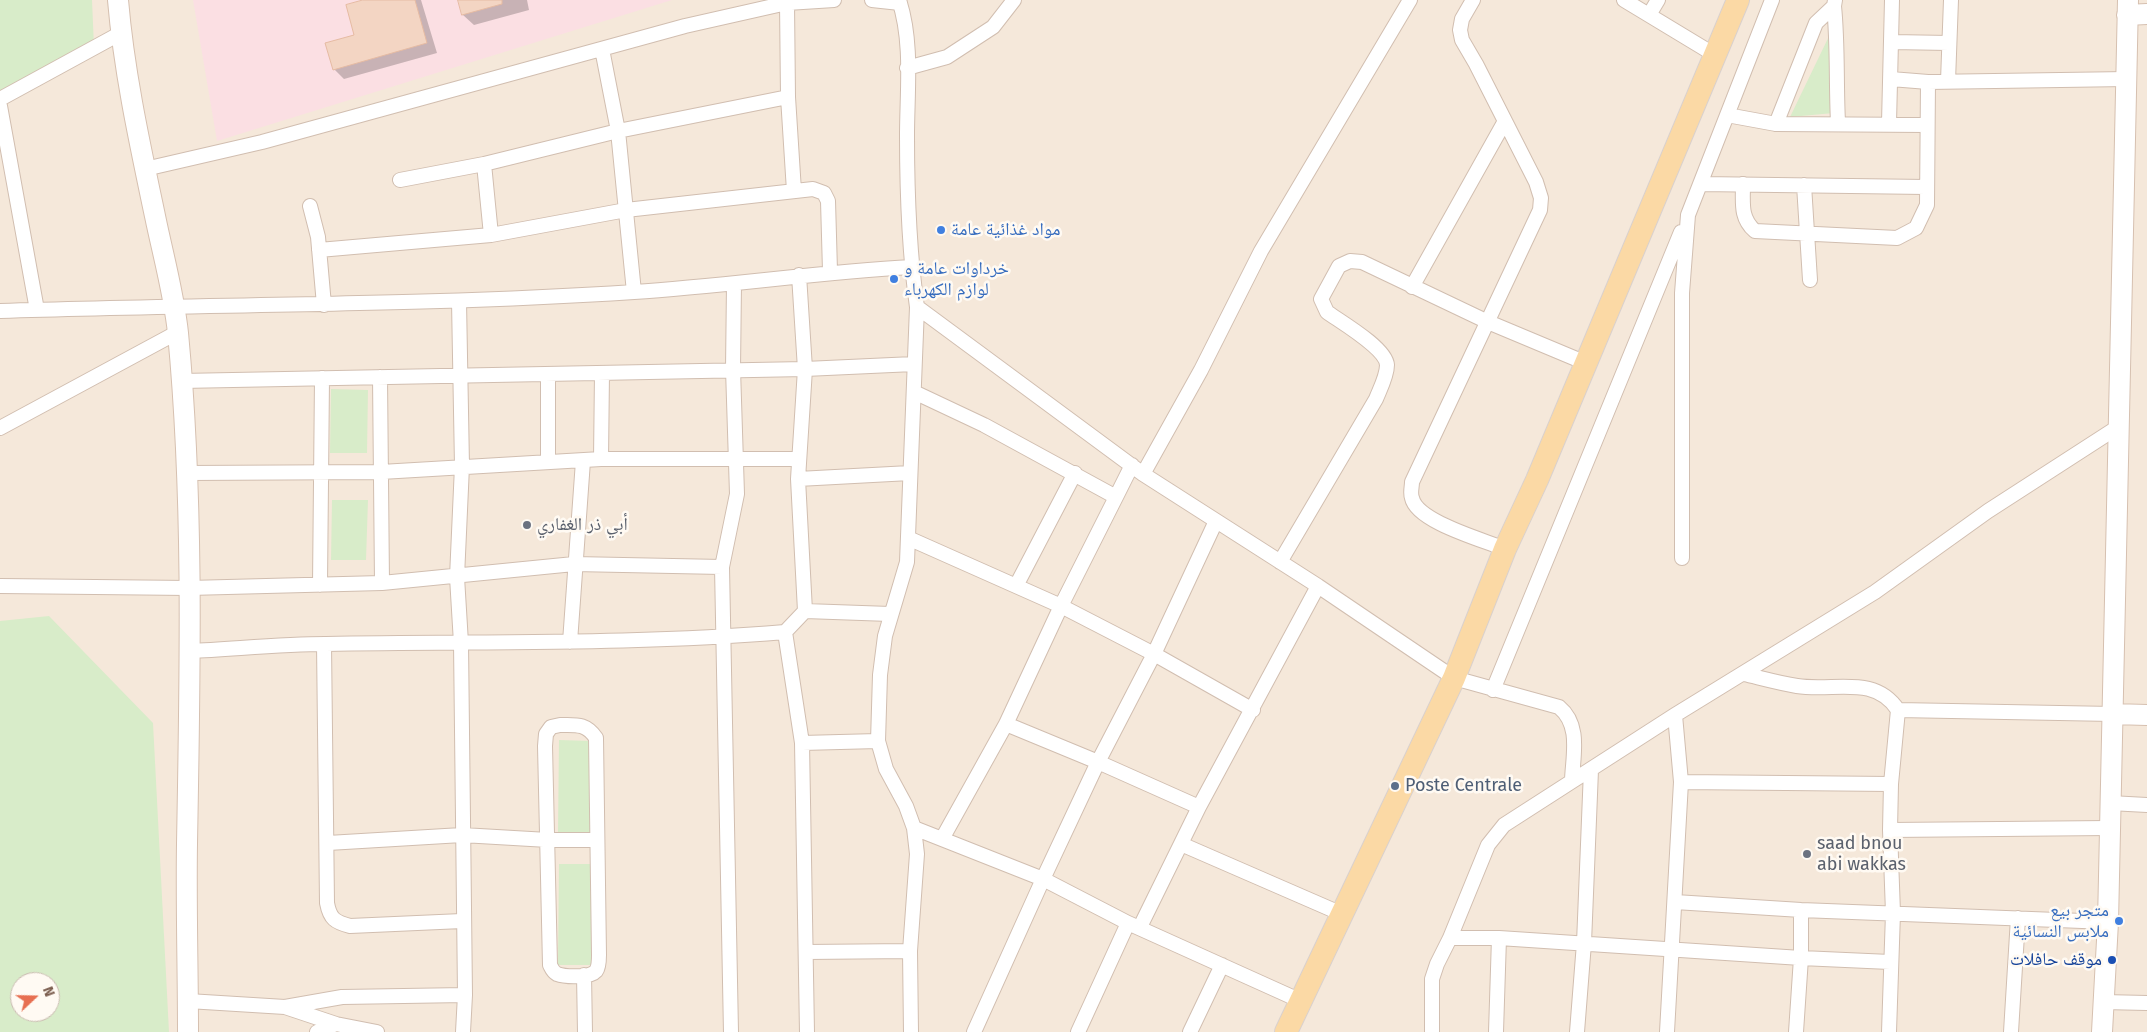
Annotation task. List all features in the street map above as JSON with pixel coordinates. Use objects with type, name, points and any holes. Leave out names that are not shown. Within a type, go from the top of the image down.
[{"type":"main road","points":[[118,0],[121,33],[145,169],[178,332],[187,473],[190,651],[187,847],[188,1032]]},
{"type":"main road","points":[[1286,1032],[1454,678],[1505,549],[1537,480],[1738,0]]},
{"type":"main road","points":[[2102,1032],[2108,922],[2127,79],[2134,10]]},
{"type":"main road","points":[[2113,714],[2147,715]]},
{"type":"street","points":[[145,169],[262,142],[685,26],[787,3],[834,0]]},
{"type":"street","points":[[872,0],[899,2],[906,30],[907,168],[912,267],[918,307],[914,364],[907,562],[901,586],[890,614],[880,675],[878,741],[886,769],[906,806],[914,828],[917,854],[910,951],[911,1032]]},
{"type":"street","points":[[907,68],[948,57],[993,27],[1014,0]]},
{"type":"street","points":[[942,839],[1006,724],[1061,606],[1116,498],[1138,469],[1202,370],[1261,251],[1410,0]]},
{"type":"street","points":[[1473,0],[1462,19],[1460,30],[1462,40],[1536,182],[1541,198],[1540,210],[1412,482],[1412,498],[1420,511],[1440,523],[1505,549]]},
{"type":"street","points":[[1624,0],[1715,55]]},
{"type":"street","points":[[1649,15],[1658,0]]},
{"type":"street","points":[[1493,690],[1701,184],[1772,0]]},
{"type":"street","points":[[1889,123],[1892,0]]},
{"type":"street","points":[[1948,81],[1951,0]]},
{"type":"street","points":[[787,3],[788,97],[794,191]]},
{"type":"street","points":[[1776,124],[1816,23],[1835,3]]},
{"type":"street","points":[[1835,3],[1838,39],[1836,80],[1838,122]]},
{"type":"street","points":[[0,99],[121,33]]},
{"type":"street","points":[[1892,42],[1949,43]]},
{"type":"street","points":[[602,49],[618,131],[634,292]]},
{"type":"street","points":[[1891,78],[1928,82],[2127,79]]},
{"type":"street","points":[[1743,184],[1743,215],[1747,224],[1755,231],[1897,238],[1908,234],[1916,228],[1925,211],[1928,82]]},
{"type":"street","points":[[400,180],[484,164],[618,131],[788,97]]},
{"type":"street","points":[[0,106],[37,310]]},
{"type":"street","points":[[1727,115],[1776,124],[1838,122],[1927,125]]},
{"type":"street","points":[[1412,287],[1505,121]]},
{"type":"street","points":[[484,164],[491,235]]},
{"type":"street","points":[[1701,184],[1926,187]]},
{"type":"street","points":[[1804,185],[1810,280]]},
{"type":"street","points":[[319,250],[491,235],[626,210],[794,191],[821,190],[827,196],[830,272]]},
{"type":"street","points":[[310,206],[319,250],[324,305]]},
{"type":"street","points":[[1682,558],[1682,293],[1688,215]]},
{"type":"street","points":[[1280,562],[1376,399],[1386,372],[1387,365],[1382,353],[1327,312],[1321,299],[1323,292],[1339,266],[1350,261],[1362,262],[1488,322],[1586,363]]},
{"type":"street","points":[[0,311],[174,305],[324,305],[459,301],[634,292],[734,284],[830,272],[912,267]]},
{"type":"street","points":[[190,651],[324,644],[570,642],[722,638],[785,632],[805,611],[798,479],[805,369],[799,275]]},
{"type":"street","points":[[731,1032],[722,567],[737,494],[732,369],[734,284]]},
{"type":"street","points":[[459,301],[462,466],[457,577],[461,643],[462,921],[465,995],[463,1032]]},
{"type":"street","points":[[918,307],[1138,469],[1318,586],[1454,678],[1559,707],[1566,713],[1574,735],[1572,780]]},
{"type":"street","points":[[0,428],[178,332]]},
{"type":"street","points":[[181,381],[548,375],[732,369],[805,369],[914,364]]},
{"type":"street","points":[[601,459],[602,373]]},
{"type":"street","points":[[548,375],[548,462]]},
{"type":"street","points":[[380,377],[382,583]]},
{"type":"street","points":[[320,585],[322,378]]},
{"type":"street","points":[[914,392],[984,425],[1075,473],[1116,498]]},
{"type":"street","points":[[1432,1032],[1432,979],[1437,964],[1450,938],[1488,845],[1495,834],[1515,816],[1875,592],[1988,511],[2118,427]]},
{"type":"street","points":[[187,473],[381,472],[601,459],[798,459]]},
{"type":"street","points":[[570,642],[574,564],[583,461]]},
{"type":"street","points":[[798,479],[910,472]]},
{"type":"street","points":[[1016,586],[1075,473]]},
{"type":"street","points":[[974,1032],[1098,762],[1154,654],[1216,521]]},
{"type":"street","points":[[908,538],[1061,606],[1154,654],[1253,710]]},
{"type":"street","points":[[0,586],[189,588],[320,585],[382,583],[457,577],[574,564],[722,567]]},
{"type":"street","points":[[1078,1032],[1134,925],[1253,710],[1318,586]]},
{"type":"street","points":[[805,611],[890,614]]},
{"type":"street","points":[[785,632],[802,743],[807,1032]]},
{"type":"street","points":[[324,644],[328,844],[327,903],[329,915],[336,923],[350,926],[462,921]]},
{"type":"street","points":[[1744,674],[1799,686],[1846,687],[1878,691],[1890,698],[1898,710],[1890,830],[1893,913],[1889,1032]]},
{"type":"street","points":[[1898,710],[2113,714]]},
{"type":"street","points":[[1667,1032],[1681,782],[1675,715]]},
{"type":"street","points":[[1006,724],[1199,807]]},
{"type":"street","points":[[583,725],[590,729],[596,738],[597,840],[599,955],[596,970],[592,974],[559,975],[554,972],[550,965],[546,734],[551,727],[583,725]]},
{"type":"street","points":[[802,743],[878,741]]},
{"type":"street","points":[[1578,1032],[1584,943],[1591,770]]},
{"type":"street","points":[[1681,782],[1892,784]]},
{"type":"street","points":[[2110,803],[2147,805]]},
{"type":"street","points":[[914,828],[1043,879],[1134,925],[1301,1001]]},
{"type":"street","points":[[1890,830],[2109,828]]},
{"type":"street","points":[[328,844],[462,835],[548,840],[597,840]]},
{"type":"street","points":[[1180,844],[1342,914]]},
{"type":"street","points":[[1675,902],[1801,910],[2108,922]]},
{"type":"street","points":[[1796,1032],[1801,958],[1801,910]]},
{"type":"street","points":[[2011,1032],[2018,918]]},
{"type":"street","points":[[1450,938],[1499,938],[1890,962]]},
{"type":"street","points":[[1496,1032],[1499,938]]},
{"type":"street","points":[[806,952],[910,951]]},
{"type":"street","points":[[1190,1032],[1222,965]]},
{"type":"street","points":[[584,975],[585,1032]]},
{"type":"street","points":[[188,1001],[285,1007],[342,997],[465,995]]},
{"type":"street","points":[[2103,1002],[2147,1002]]},
{"type":"street","points":[[285,1007],[336,1024],[377,1032]]},
{"type":"street","points":[[319,1032],[336,1024]]},
{"type":"shaded area","points":[[0,0],[2147,0],[2147,1032],[0,1032]]},
{"type":"shaded area","points":[[193,0],[672,0],[217,141]]},
{"type":"green space","points":[[0,0],[92,0],[94,47],[0,95]]},
{"type":"green space","points":[[1832,30],[1834,113],[1790,117]]},
{"type":"green space","points":[[331,389],[368,390],[367,453],[330,453]]},
{"type":"green space","points":[[332,500],[368,500],[366,560],[331,560]]},
{"type":"green space","points":[[49,616],[153,723],[169,1032],[0,1032],[0,621]]},
{"type":"green space","points":[[559,740],[591,741],[590,833],[558,832]]},
{"type":"green space","points":[[559,864],[592,864],[591,965],[558,965]]},
{"type":"building","points":[[363,0],[415,0],[427,43],[333,70],[325,43],[354,35],[346,5]]},
{"type":"building","points":[[458,0],[502,0],[502,4],[462,15]]},
{"type":"place","name":"مواد غذائية عامة","points":[[941,230]]},
{"type":"place","name":"خرداوات عامة و لوازم الكهرباء","points":[[894,279]]},
{"type":"place","name":"أبي ذر الغفاري","points":[[527,525]]},
{"type":"place","name":"Poste Centrale","points":[[1395,786]]},
{"type":"place","name":"saad bnou abi wakkas","points":[[1807,854]]},
{"type":"place","name":"متجر بيع ملابس النسائية","points":[[2119,921]]},
{"type":"place","name":"موقف حافلات","points":[[2112,960]]}]
